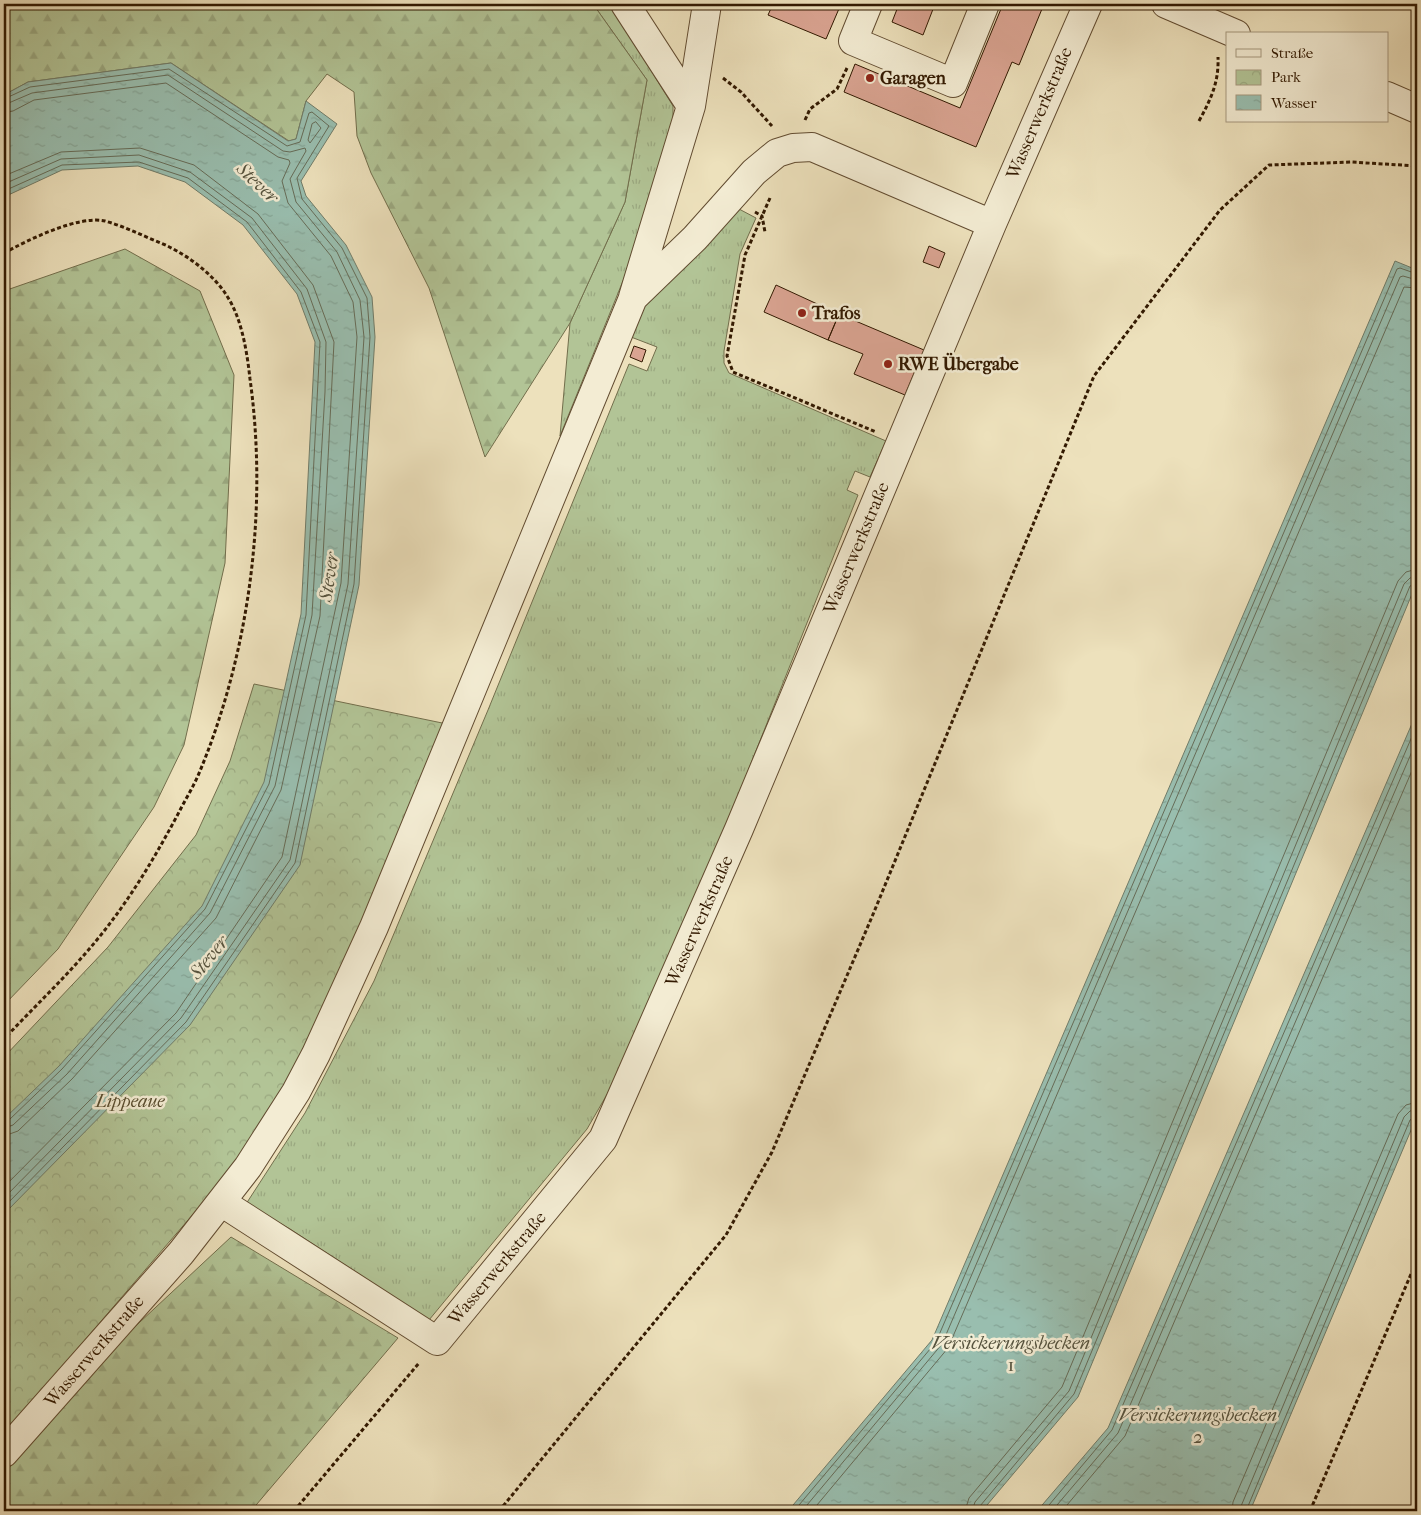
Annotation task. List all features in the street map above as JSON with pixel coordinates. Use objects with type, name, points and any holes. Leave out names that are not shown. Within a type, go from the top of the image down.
[{"type":"street","points":[[625,4],[691,106]]},
{"type":"street","points":[[633,298],[691,106],[707,4]]},
{"type":"street","points":[[868,4],[853,40],[953,83],[985,4]]},
{"type":"street","name":"Wasserwerkstraße","points":[[221,1202],[436,1341],[603,1139],[739,829],[992,224],[1088,4]]},
{"type":"street","points":[[1166,4],[1231,32]]},
{"type":"street","points":[[1388,96],[1417,109]]},
{"type":"street","name":"Wasserwerkstraße","points":[[4,1453],[180,1253],[248,1166],[296,1092],[346,990],[451,743],[614,340],[633,298],[695,238],[754,172],[777,153],[793,148],[812,147],[992,224]]},
{"type":"path","points":[[1200,120],[1212,97],[1218,76],[1218,51],[1210,23]]},
{"type":"path","points":[[700,58],[741,92],[793,148],[810,109],[838,89],[851,57],[853,40]]},
{"type":"path","points":[[498,1511],[726,1235],[772,1152],[874,912],[1094,376],[1220,210],[1269,165],[1351,162],[1417,166]]},
{"type":"path","points":[[774,190],[745,255],[727,356],[733,372],[901,442]]},
{"type":"path","points":[[4,253],[41,234],[82,222],[102,220],[164,244],[204,269],[228,296],[245,342],[255,415],[257,491],[252,563],[240,640],[222,711],[199,773],[154,860],[126,902],[95,943],[4,1039]]},
{"type":"path","points":[[1310,1511],[1417,1260]]},
{"type":"path","points":[[294,1511],[436,1341]]},
{"type":"green space","points":[[4,4],[561,4],[584,7],[593,4],[647,80],[625,202],[570,323],[485,457],[429,288],[371,173],[357,136],[354,92],[327,74],[306,101],[296,139],[289,141],[171,63],[28,82],[4,95]]},
{"type":"green space","points":[[593,4],[610,4],[673,106],[673,126],[640,239],[560,436],[570,323],[625,202],[647,80]]},
{"type":"green space","points":[[739,209],[756,218],[740,254],[724,351],[724,363],[729,373],[886,441],[870,477],[855,471],[847,490],[858,495],[730,816],[631,1053],[587,1129],[429,1320],[290,1229],[246,1204],[305,1113],[374,981],[488,710],[629,364],[647,371],[657,347],[631,337],[647,300]]},
{"type":"green space","points":[[125,249],[200,291],[234,375],[225,563],[184,745],[154,807],[58,949],[4,1005],[4,291]]},
{"type":"green space","name":"Lippeaue","points":[[254,684],[447,724],[316,1038],[244,1155],[4,1434],[4,1057],[108,947],[196,835],[230,761]]},
{"type":"green space","points":[[231,1237],[398,1338],[251,1511],[4,1511],[4,1449]]},
{"type":"water","name":"Stever","points":[[171,63],[288,141],[296,139],[306,101],[337,124],[301,181],[306,196],[346,245],[372,297],[375,337],[359,585],[300,865],[190,1025],[4,1214],[4,1119],[59,1066],[202,906],[264,782],[301,614],[315,342],[297,294],[243,225],[185,182],[138,166],[62,170],[4,197],[4,95],[28,82]]},
{"type":"water","name":"Versickerungsbecken 1","points":[[1395,261],[1417,270],[1417,582],[1078,1397],[982,1511],[788,1511],[932,1340]]},
{"type":"water","name":"Versickerungsbecken 2","points":[[1417,712],[1417,1116],[1250,1511],[1037,1511],[1108,1428]]},
{"type":"building","points":[[773,4],[841,4],[826,39],[768,15]]},
{"type":"building","points":[[899,4],[935,4],[923,35],[892,22]]},
{"type":"building","name":"Garagen","points":[[1003,4],[1044,4],[1019,65],[1012,62],[976,147],[844,92],[855,64],[960,108]]},
{"type":"building","points":[[929,246],[945,253],[939,268],[923,262]]},
{"type":"building","name":"Trafos","points":[[776,285],[839,314],[828,340],[764,312]]},
{"type":"building","name":"RWE Übergabe","points":[[839,314],[924,350],[905,395],[854,374],[863,354],[828,340]]},
{"type":"building","points":[[634,346],[646,350],[642,362],[630,357]]},
{"type":"place","name":"Garagen","points":[[870,78]]},
{"type":"place","name":"Trafos","points":[[802,313]]},
{"type":"place","name":"RWE Übergabe","points":[[888,364]]}]
